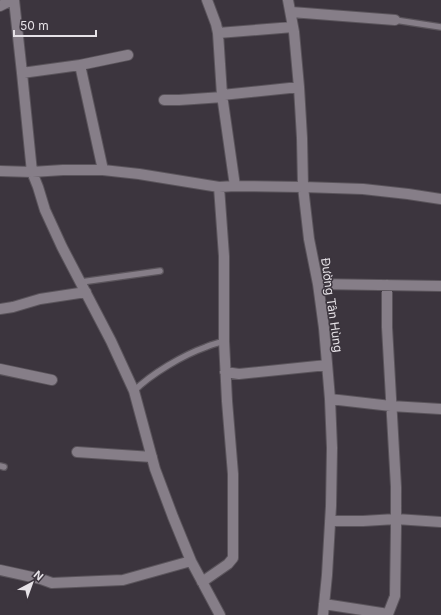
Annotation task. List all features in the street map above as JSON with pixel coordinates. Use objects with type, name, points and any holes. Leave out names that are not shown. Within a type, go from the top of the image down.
[{"type":"street","points":[[0,6],[13,0],[32,172],[45,210],[62,247],[111,341],[134,391],[152,457],[173,517],[191,561],[220,615]]},
{"type":"street","points":[[207,0],[218,34],[222,96],[235,186]]},
{"type":"street","name":"Đường Tân Hùng","points":[[288,0],[293,27],[299,87],[303,187],[324,328],[330,399],[332,448],[330,521],[327,575],[322,615]]},
{"type":"street","points":[[291,12],[395,20]]},
{"type":"street","points":[[218,34],[293,27]]},
{"type":"street","points":[[22,74],[80,65],[128,55]]},
{"type":"street","points":[[80,65],[103,170]]},
{"type":"street","points":[[164,100],[222,96],[299,87]]},
{"type":"street","points":[[0,171],[32,172],[103,170],[139,174],[219,187],[235,186],[364,189],[441,199]]},
{"type":"street","points":[[202,582],[228,564],[233,558],[233,474],[225,372],[224,256],[219,187]]},
{"type":"street","points":[[318,284],[441,286]]},
{"type":"street","points":[[324,604],[392,614],[395,596],[396,487],[391,406],[387,285]]},
{"type":"street","points":[[0,309],[13,307],[40,299],[86,292]]},
{"type":"street","points":[[225,372],[239,374],[290,370],[327,365]]},
{"type":"street","points":[[0,369],[52,380]]},
{"type":"street","points":[[330,399],[391,406],[441,409]]},
{"type":"street","points":[[77,452],[152,457]]},
{"type":"street","points":[[330,521],[396,519],[441,522]]},
{"type":"street","points":[[0,570],[41,579],[52,583],[124,580],[191,561]]},
{"type":"lane","points":[[395,20],[441,27]]},
{"type":"lane","points":[[81,282],[160,271]]},
{"type":"lane","points":[[134,391],[143,382],[192,352],[224,341]]}]
